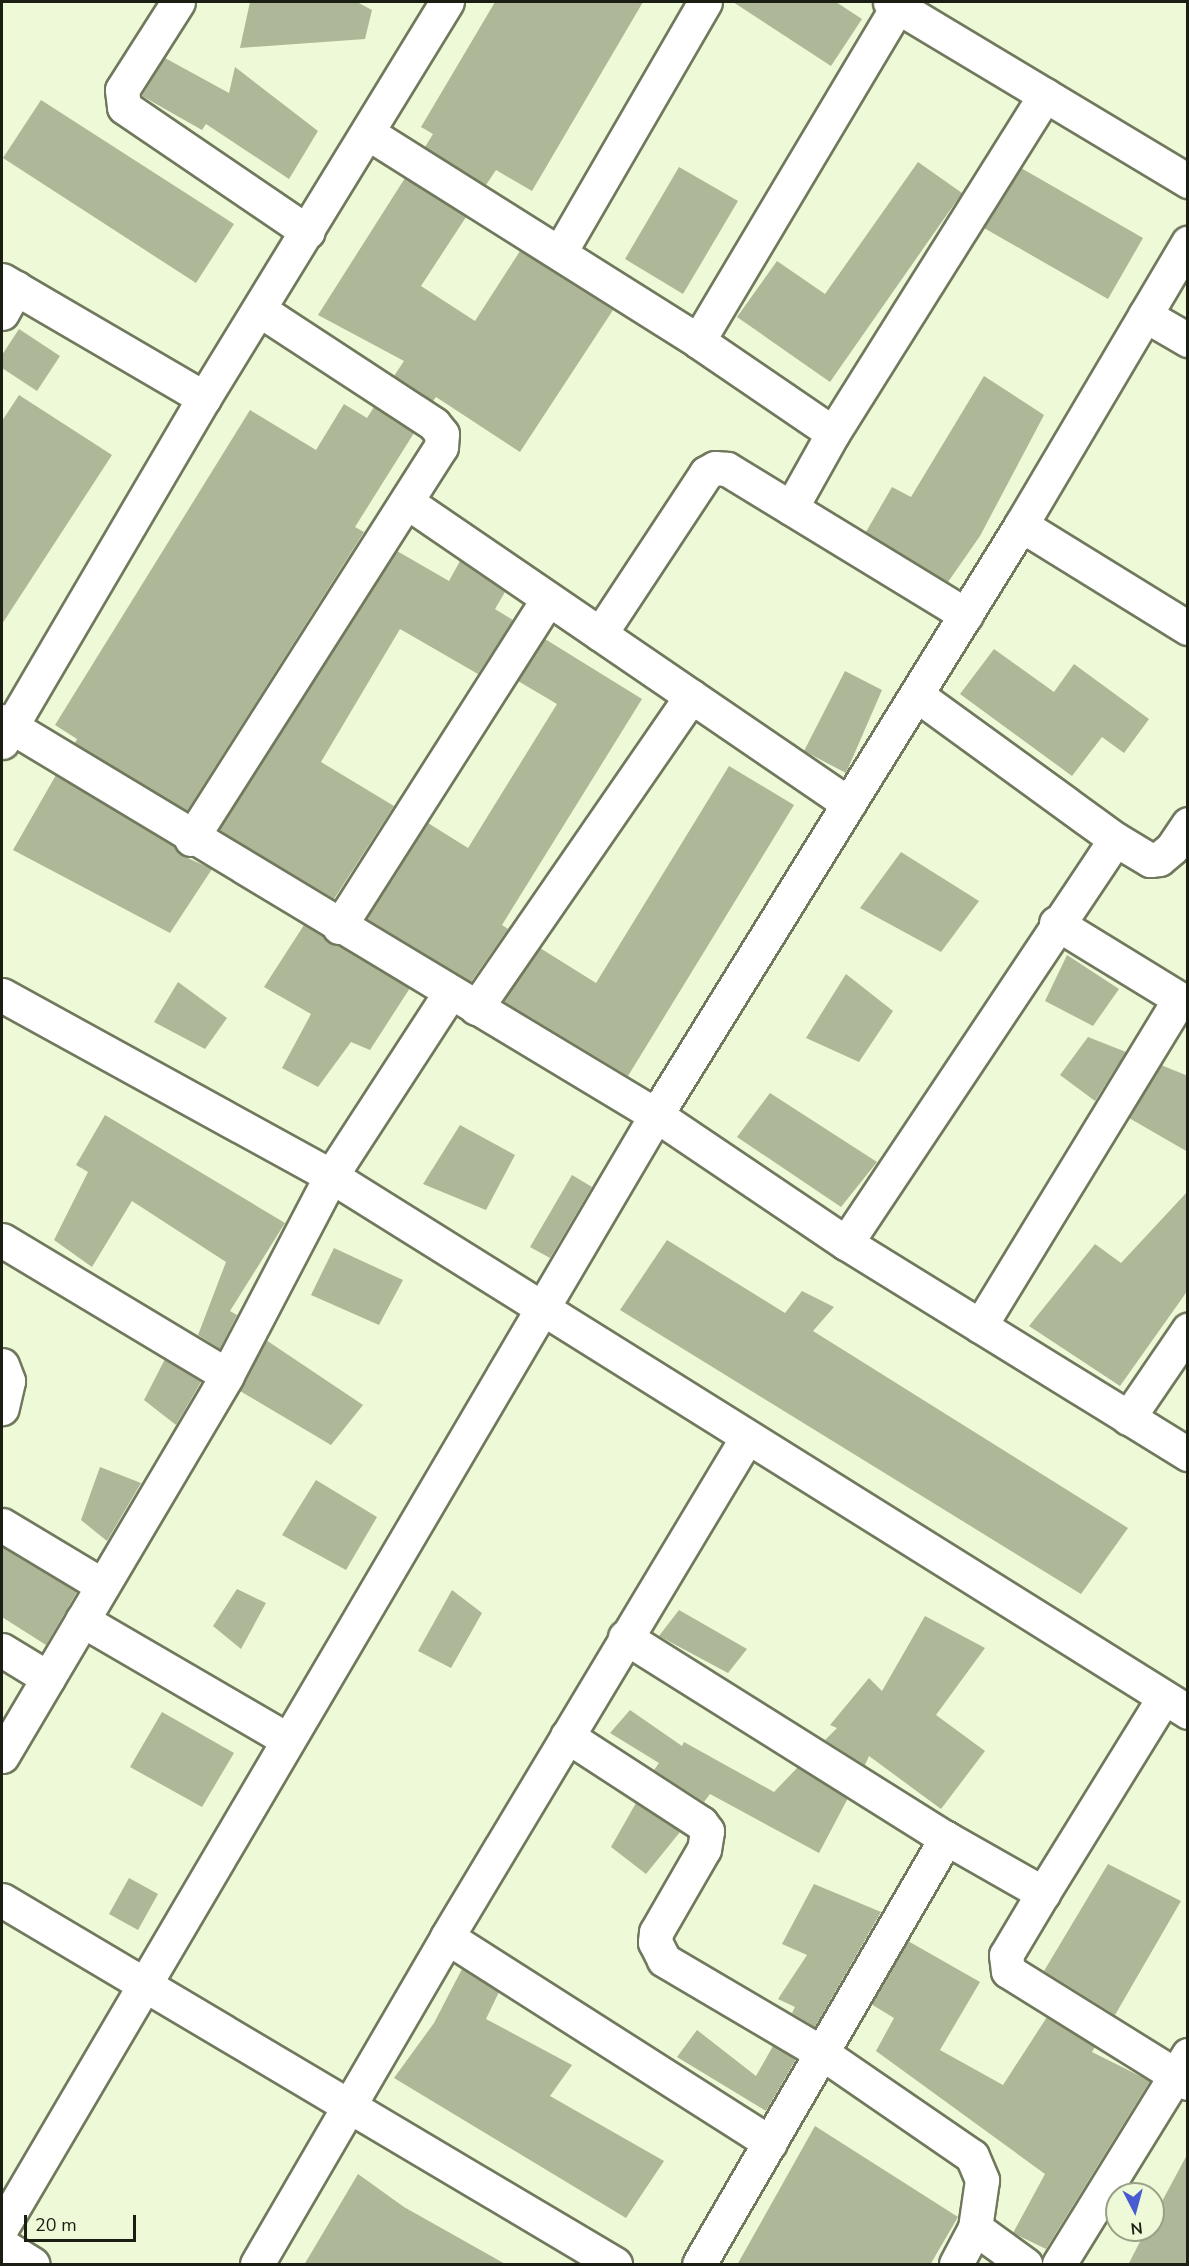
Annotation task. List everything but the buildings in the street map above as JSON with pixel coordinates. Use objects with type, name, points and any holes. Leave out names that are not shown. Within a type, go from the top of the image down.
[{"type":"street","points":[[447,2],[261,311],[204,398],[5,730],[656,1115],[846,1243],[1188,1454]]},
{"type":"street","points":[[560,252],[705,2]]},
{"type":"street","points":[[170,4],[122,90],[124,108],[308,232]]},
{"type":"street","points":[[698,341],[894,4],[1188,181]]},
{"type":"street","points":[[791,508],[833,433],[1045,95]]},
{"type":"street","points":[[368,133],[698,341],[833,433]]},
{"type":"street","points":[[2,2227],[288,1740],[546,1308],[656,1115],[1021,525],[1188,243]]},
{"type":"street","points":[[6,294],[204,398]]},
{"type":"street","points":[[191,839],[441,447],[442,434],[434,424],[261,311]]},
{"type":"street","points":[[1145,315],[1188,340]]},
{"type":"street","points":[[600,634],[706,473],[727,469],[966,615]]},
{"type":"street","points":[[406,502],[849,804]]},
{"type":"street","points":[[1021,525],[1188,628]]},
{"type":"street","points":[[339,927],[548,599]]},
{"type":"street","points":[[917,695],[1115,839],[1150,860],[1159,859],[1172,848],[1188,824]]},
{"type":"street","points":[[2,1756],[227,1375],[331,1176],[691,696]]},
{"type":"street","points":[[846,1243],[1056,923],[1115,839]]},
{"type":"street","points":[[980,1326],[1183,1002],[1056,923]]},
{"type":"street","points":[[4,1001],[331,1176],[546,1308],[746,1439],[1176,1705],[1043,1893],[1006,1955],[1008,1971],[1183,2071],[1059,2265]]},
{"type":"street","points":[[2,1240],[227,1375]]},
{"type":"street","points":[[1128,1418],[1188,1330]]},
{"type":"street","points":[[2,1365],[8,1381],[2,1408]]},
{"type":"street","points":[[257,2265],[348,2104],[625,1637],[746,1439]]},
{"type":"street","points":[[2,1525],[102,1585]]},
{"type":"street","points":[[82,1620],[288,1740]]},
{"type":"street","points":[[625,1637],[946,1838],[1043,1893]]},
{"type":"street","points":[[2,1650],[48,1678]]},
{"type":"street","points":[[567,1736],[701,1823],[707,1831],[704,1849],[656,1932],[655,1942],[664,1960],[822,2053],[972,2156],[982,2180],[975,2228],[956,2265]]},
{"type":"street","points":[[699,2265],[946,1838]]},
{"type":"street","points":[[2,1900],[146,1983],[615,2265]]},
{"type":"street","points":[[447,1937],[770,2143]]},
{"type":"street","points":[[975,2228],[1025,2265]]},
{"type":"street","points":[[2,2245],[32,2265]]}]
